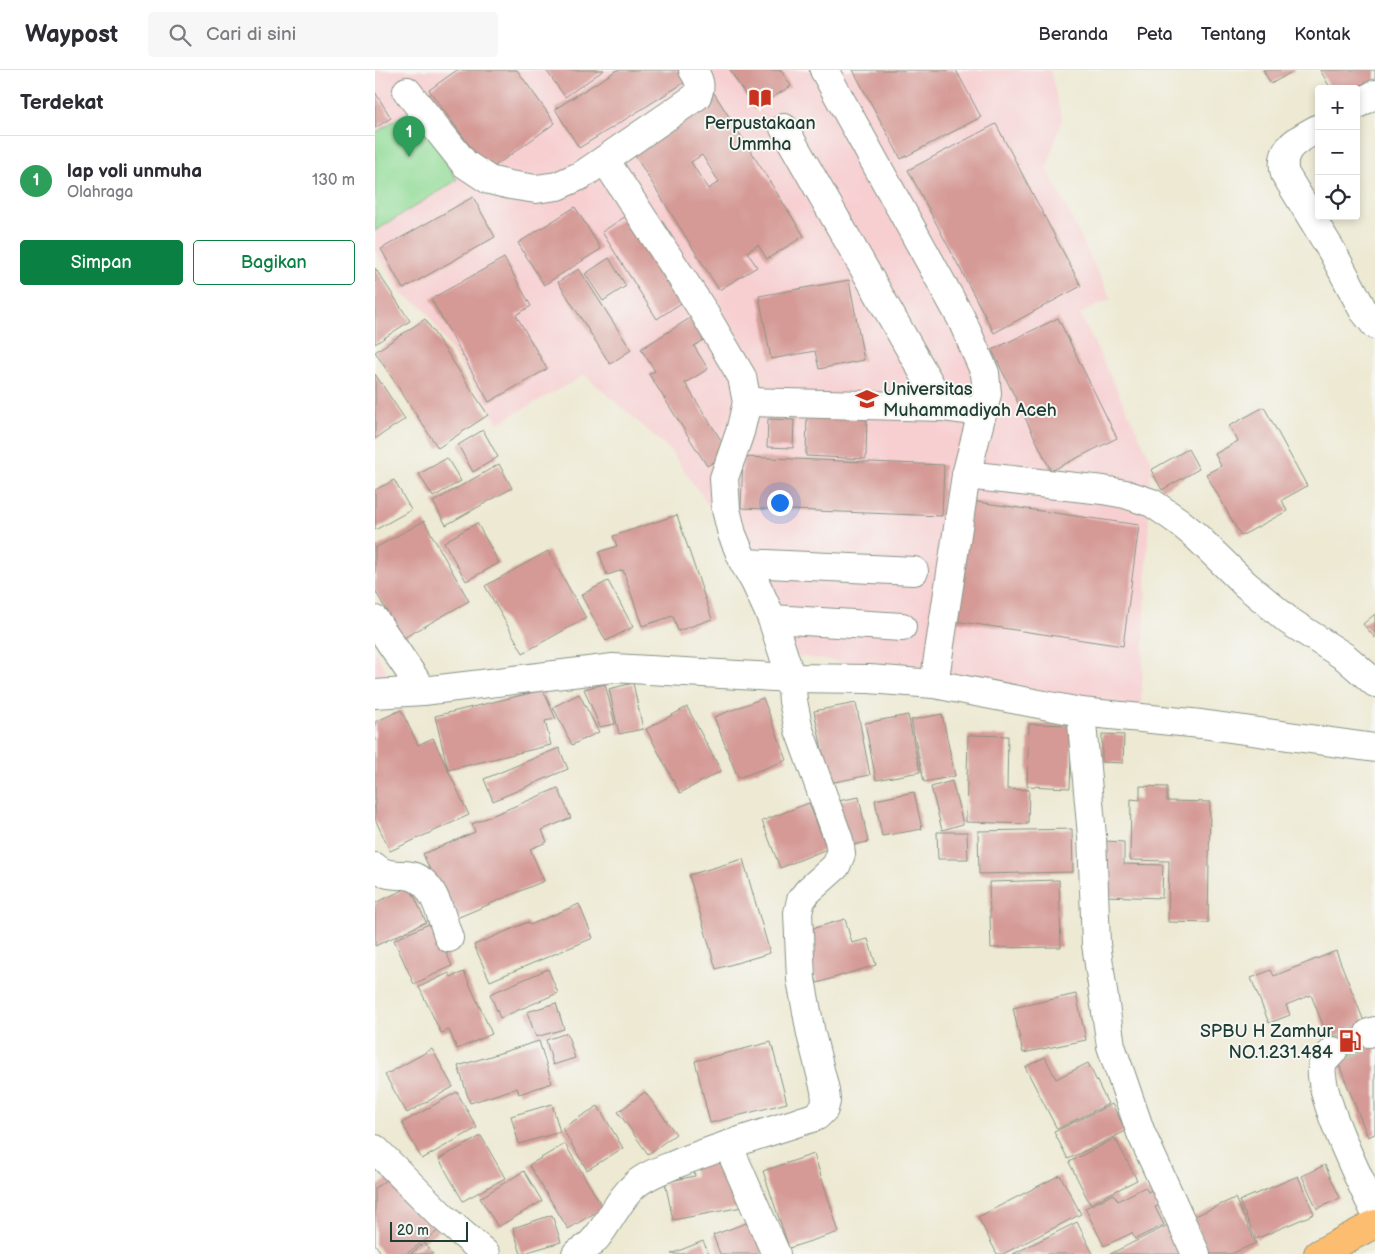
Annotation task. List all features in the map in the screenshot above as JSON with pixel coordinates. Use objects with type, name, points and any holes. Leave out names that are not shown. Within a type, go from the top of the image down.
[{"type":"highway","points":[[1318,1254],[1375,1224]]},
{"type":"street","points":[[407,92],[465,164],[489,180],[536,189],[557,186],[582,175],[697,96],[700,89],[698,78],[693,70]]},
{"type":"street","points":[[824,70],[961,318],[985,373],[987,394],[967,475],[934,684]]},
{"type":"street","points":[[1360,103],[1375,94]]},
{"type":"street","points":[[785,128],[943,408]]},
{"type":"street","points":[[1316,130],[1293,143],[1287,150],[1283,166],[1285,174],[1333,253],[1363,310],[1375,325]]},
{"type":"street","points":[[576,1254],[590,1244],[603,1230],[623,1198],[635,1184],[650,1175],[695,1156],[817,1116],[824,1109],[826,1102],[825,1090],[811,1034],[801,980],[798,913],[801,900],[835,866],[841,854],[839,840],[799,730],[793,701],[791,678],[772,619],[744,563],[732,534],[726,508],[725,478],[740,432],[747,402],[742,377],[726,347],[605,160]]},
{"type":"street","points":[[747,402],[943,408],[983,412]]},
{"type":"street","points":[[967,475],[1103,490],[1125,494],[1152,503],[1196,536],[1245,584],[1289,621],[1345,657],[1375,682]]},
{"type":"street","points":[[744,563],[914,571]]},
{"type":"street","points":[[772,619],[902,627]]},
{"type":"street","points":[[375,620],[423,691]]},
{"type":"street","points":[[375,694],[423,691],[613,668],[791,678],[869,679],[934,684],[1081,712],[1201,724],[1375,748]]},
{"type":"street","points":[[1081,712],[1092,836],[1097,944],[1111,1046],[1141,1133],[1196,1254]]},
{"type":"street","points":[[375,867],[379,871],[411,876],[422,881],[431,891],[449,938]]},
{"type":"street","points":[[1333,1051],[1323,1064],[1323,1082],[1332,1114],[1375,1212]]},
{"type":"street","points":[[728,1145],[776,1254]]},
{"type":"street","points":[[376,1151],[443,1216],[486,1254]]},
{"type":"shaded area","name":"Universitas Muhammadiyah Aceh","points":[[375,70],[1050,70],[1062,119],[1047,168],[1111,299],[1080,314],[1151,460],[1141,709],[920,673],[769,652],[711,509],[669,449],[585,375],[498,423],[424,308],[401,293],[375,250]]},
{"type":"shaded area","points":[[375,651],[388,675],[375,677]]},
{"type":"green space","points":[[413,109],[457,180],[375,231],[375,133]]},
{"type":"building","points":[[457,70],[517,70],[555,123],[488,171],[429,90]]},
{"type":"building","points":[[546,70],[604,70],[565,97]]},
{"type":"building","points":[[617,70],[687,70],[692,78],[579,148],[555,109]]},
{"type":"building","name":"Perpustakaan Ummha","points":[[730,70],[781,70],[791,86],[754,109]]},
{"type":"building","points":[[853,70],[956,70],[981,117],[901,159]]},
{"type":"building","points":[[1263,70],[1295,70],[1271,84]]},
{"type":"building","points":[[1320,70],[1375,70],[1375,84],[1360,93],[1360,85],[1329,85]]},
{"type":"building","points":[[375,92],[391,118],[375,128]]},
{"type":"building","points":[[714,93],[804,236],[767,259],[758,245],[747,252],[757,267],[719,290],[629,146]],"holes":[[[702,155],[719,182],[708,189],[691,162]]]},
{"type":"building","points":[[996,124],[1081,286],[994,333],[908,170]]},
{"type":"building","points":[[473,197],[495,237],[403,289],[381,249]]},
{"type":"building","points":[[575,207],[601,249],[544,285],[518,243]]},
{"type":"building","points":[[629,214],[684,301],[657,319],[602,232]]},
{"type":"building","points":[[504,258],[531,306],[516,315],[547,369],[489,402],[431,299]]},
{"type":"building","points":[[609,258],[626,286],[603,301],[585,274]]},
{"type":"building","points":[[375,268],[410,321],[375,344]]},
{"type":"building","points":[[579,269],[631,350],[610,364],[558,282]]},
{"type":"building","points":[[849,280],[864,360],[819,369],[815,351],[771,359],[759,296]]},
{"type":"building","points":[[698,313],[711,335],[694,346],[708,369],[685,383],[729,453],[707,466],[649,374],[655,371],[641,349]]},
{"type":"building","points":[[1058,318],[1117,438],[1051,471],[992,350]]},
{"type":"building","points":[[425,319],[488,415],[438,448],[375,352]]},
{"type":"building","points":[[375,374],[405,419],[375,439]]},
{"type":"building","points":[[1264,407],[1307,486],[1282,500],[1287,511],[1241,536],[1206,474],[1221,466],[1215,454],[1238,441],[1229,426]]},
{"type":"building","points":[[807,413],[867,415],[866,459],[806,456]]},
{"type":"building","points":[[768,419],[794,420],[793,448],[767,447]]},
{"type":"building","points":[[483,430],[498,457],[473,472],[458,445]]},
{"type":"building","points":[[1188,449],[1199,469],[1162,490],[1151,470]]},
{"type":"building","points":[[743,457],[944,465],[942,516],[741,508]]},
{"type":"building","points":[[447,458],[461,481],[433,497],[419,474]]},
{"type":"building","points":[[499,464],[512,488],[446,525],[433,502]]},
{"type":"building","points":[[394,480],[411,510],[375,530],[375,490]]},
{"type":"building","points":[[971,501],[1139,525],[1123,646],[955,621]]},
{"type":"building","points":[[677,515],[712,619],[678,631],[673,616],[642,626],[623,570],[607,575],[599,552],[617,546],[613,536]]},
{"type":"building","points":[[424,521],[469,601],[402,639],[375,590],[375,548]]},
{"type":"building","points":[[477,523],[499,563],[466,581],[444,542]]},
{"type":"building","points":[[548,551],[586,618],[523,653],[485,586]]},
{"type":"building","points":[[608,581],[633,627],[606,641],[581,595]]},
{"type":"building","points":[[1375,614],[1375,638],[1363,624]]},
{"type":"building","points":[[633,683],[643,729],[619,734],[609,689]]},
{"type":"building","points":[[605,684],[615,724],[600,727],[584,689]]},
{"type":"building","points":[[543,690],[556,719],[545,721],[551,745],[448,770],[435,716]]},
{"type":"building","points":[[579,694],[599,732],[572,745],[553,707]]},
{"type":"building","points":[[763,698],[787,760],[738,778],[714,717]]},
{"type":"building","points":[[856,703],[870,775],[829,783],[814,711]]},
{"type":"building","points":[[687,707],[721,771],[680,793],[646,729]]},
{"type":"building","points":[[401,710],[418,745],[433,738],[469,815],[390,851],[375,819],[375,722]]},
{"type":"building","points":[[942,714],[955,776],[924,782],[911,720]]},
{"type":"building","points":[[908,715],[920,772],[876,780],[865,723]]},
{"type":"building","points":[[1029,724],[1072,725],[1070,788],[1027,786]]},
{"type":"building","points":[[1102,734],[1124,735],[1123,763],[1102,762]]},
{"type":"building","points":[[968,735],[1008,736],[1007,789],[1029,790],[1028,824],[966,822]]},
{"type":"building","points":[[559,748],[568,769],[493,801],[484,779]]},
{"type":"building","points":[[952,781],[963,824],[942,830],[931,787]]},
{"type":"building","points":[[1140,786],[1167,787],[1167,801],[1210,802],[1208,923],[1168,922],[1169,861],[1130,860],[1131,799],[1140,800]]},
{"type":"building","points":[[558,788],[571,818],[542,830],[547,842],[530,849],[544,881],[452,920],[423,854],[475,832],[472,824]]},
{"type":"building","points":[[914,792],[922,829],[882,836],[875,800]]},
{"type":"building","points":[[859,797],[868,842],[848,846],[838,801]]},
{"type":"building","points":[[809,803],[827,849],[780,868],[762,821]]},
{"type":"building","points":[[1072,829],[1073,872],[979,874],[978,831]]},
{"type":"building","points":[[937,832],[967,832],[968,859],[938,859]]},
{"type":"building","points":[[1105,841],[1124,842],[1124,864],[1163,865],[1162,898],[1104,896]]},
{"type":"building","points":[[743,859],[770,953],[716,969],[689,875]]},
{"type":"building","points":[[1059,880],[1061,947],[991,948],[989,882]]},
{"type":"building","points":[[410,887],[426,922],[375,946],[375,903]]},
{"type":"building","points":[[579,904],[593,938],[490,981],[474,945],[528,922],[530,925]]},
{"type":"building","points":[[845,919],[852,943],[868,939],[876,965],[817,983],[801,932]]},
{"type":"building","points":[[433,922],[452,966],[414,984],[394,940]]},
{"type":"building","name":"SPBU H Zamhur NO.1.231.484","points":[[1336,951],[1375,1049],[1375,1134],[1368,1137],[1311,995],[1286,1005],[1290,1015],[1269,1023],[1251,978],[1271,970],[1274,976]]},
{"type":"building","points":[[548,969],[558,993],[500,1018],[490,994]]},
{"type":"building","points":[[464,972],[492,1034],[457,1049],[449,1030],[441,1033],[419,987],[449,973],[451,977]]},
{"type":"building","points":[[1076,994],[1086,1040],[1023,1053],[1013,1008]]},
{"type":"building","points":[[556,1003],[564,1029],[536,1037],[527,1012]]},
{"type":"building","points":[[567,1033],[575,1058],[553,1065],[546,1040]]},
{"type":"building","points":[[539,1041],[552,1083],[519,1094],[517,1088],[470,1103],[458,1066]]},
{"type":"building","points":[[771,1042],[787,1103],[710,1123],[695,1061]]},
{"type":"building","points":[[432,1049],[453,1087],[407,1113],[385,1075]]},
{"type":"building","points":[[1045,1057],[1056,1079],[1088,1063],[1108,1104],[1057,1129],[1025,1067]]},
{"type":"building","points":[[457,1092],[477,1128],[422,1159],[402,1123]]},
{"type":"building","points":[[645,1092],[676,1134],[648,1154],[618,1112]]},
{"type":"building","points":[[552,1104],[560,1132],[519,1144],[511,1116]]},
{"type":"building","points":[[1112,1104],[1126,1131],[1068,1159],[1054,1132]]},
{"type":"building","points":[[598,1106],[623,1148],[587,1170],[562,1128]]},
{"type":"building","points":[[481,1136],[505,1178],[463,1201],[439,1159]]},
{"type":"building","points":[[1115,1138],[1137,1180],[1090,1204],[1069,1162]]},
{"type":"building","points":[[565,1144],[603,1208],[568,1229],[529,1165]]},
{"type":"building","points":[[814,1154],[839,1232],[789,1248],[763,1171]]},
{"type":"building","points":[[732,1156],[742,1207],[673,1220],[665,1182],[695,1176],[693,1164]]},
{"type":"building","points":[[1325,1165],[1340,1198],[1317,1209],[1302,1176]]},
{"type":"building","points":[[524,1171],[542,1201],[498,1227],[480,1198]]},
{"type":"building","points":[[1060,1175],[1081,1214],[1003,1254],[997,1254],[978,1217]]},
{"type":"building","points":[[1298,1176],[1314,1214],[1256,1239],[1239,1201]]},
{"type":"building","points":[[389,1178],[438,1231],[406,1254],[382,1254],[375,1244],[375,1188]]},
{"type":"building","points":[[1145,1187],[1148,1192],[1157,1187],[1165,1203],[1155,1207],[1164,1225],[1135,1239],[1132,1233],[1104,1246],[1085,1208],[1114,1194],[1118,1201]]},
{"type":"building","points":[[1235,1198],[1256,1243],[1231,1254],[1209,1254],[1193,1217]]},
{"type":"building","points":[[552,1215],[561,1242],[521,1254],[513,1228]]},
{"type":"building","points":[[752,1221],[764,1254],[720,1254],[713,1235]]},
{"type":"building","points":[[1077,1222],[1093,1254],[1013,1254]]},
{"type":"building","points":[[1174,1222],[1190,1254],[1110,1254]]},
{"type":"building","points":[[703,1241],[709,1254],[671,1254]]},
{"type":"building","points":[[425,1243],[433,1254],[410,1254]]},
{"type":"tunnel","points":[[1333,1051],[1369,1033]]},
{"type":"place","name":"Perpustakaan Ummha","points":[[760,98]]},
{"type":"place","name":"lap voli unmuha","points":[[409,157]]},
{"type":"place","name":"Universitas Muhammadiyah Aceh","points":[[867,399]]},
{"type":"place","name":"SPBU H Zamhur NO.1.231.484","points":[[1350,1041]]}]
